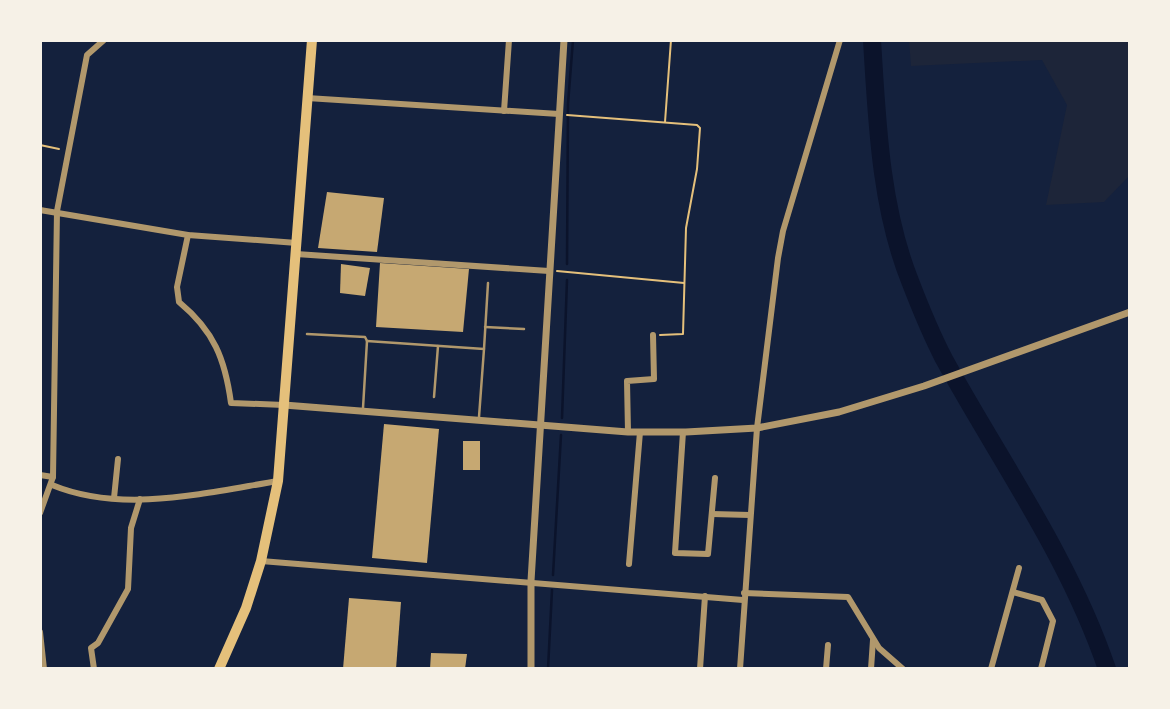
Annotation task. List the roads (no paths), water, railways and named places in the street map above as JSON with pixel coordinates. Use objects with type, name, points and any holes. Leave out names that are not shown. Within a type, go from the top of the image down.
[{"type":"main road","points":[[219,669],[246,608],[261,561],[278,481],[312,40]]},
{"type":"street","points":[[40,513],[52,481],[57,211],[87,55],[104,40]]},
{"type":"street","points":[[504,111],[509,40]]},
{"type":"street","points":[[531,669],[531,581],[539,425],[564,40]]},
{"type":"street","points":[[740,669],[757,428],[783,231],[840,40]]},
{"type":"street","points":[[307,98],[561,115]]},
{"type":"street","points":[[40,210],[188,235],[297,248],[549,271]]},
{"type":"street","points":[[188,235],[177,287],[179,302],[199,319],[224,362],[231,403],[628,432],[757,428],[839,412],[925,386],[1130,312]]},
{"type":"street","points":[[628,432],[627,381],[654,379],[653,335]]},
{"type":"street","points":[[629,564],[640,432]]},
{"type":"street","points":[[683,432],[675,552],[708,554],[715,478]]},
{"type":"street","points":[[114,498],[118,458]]},
{"type":"street","points":[[40,475],[66,491],[141,499],[203,494],[278,481]]},
{"type":"street","points":[[94,669],[91,648],[98,643],[128,589],[131,527],[141,499]]},
{"type":"street","points":[[712,514],[750,515]]},
{"type":"street","points":[[261,561],[705,596],[848,597],[873,640],[903,669]]},
{"type":"street","points":[[991,669],[1019,568]]},
{"type":"street","points":[[1013,592],[1042,600],[1053,621],[1041,669]]},
{"type":"street","points":[[700,669],[705,596]]},
{"type":"street","points":[[40,632],[44,669]]},
{"type":"street","points":[[871,669],[873,640]]},
{"type":"street","points":[[826,669],[828,646]]},
{"type":"lane","points":[[479,420],[488,283]]},
{"type":"lane","points":[[485,327],[524,329]]},
{"type":"lane","points":[[307,334],[484,349]]},
{"type":"lane","points":[[363,411],[368,341]]},
{"type":"lane","points":[[434,397],[438,346]]},
{"type":"waterway","points":[[567,264],[568,104],[573,40]]},
{"type":"waterway","points":[[867,40],[872,44]]},
{"type":"waterway","points":[[872,40],[878,132],[886,193],[892,223],[910,281],[944,359],[1032,510],[1073,588],[1107,669]]},
{"type":"waterway","points":[[562,418],[567,280]]},
{"type":"waterway","points":[[553,575],[561,435]]},
{"type":"waterway","points":[[548,669],[552,590]]}]
